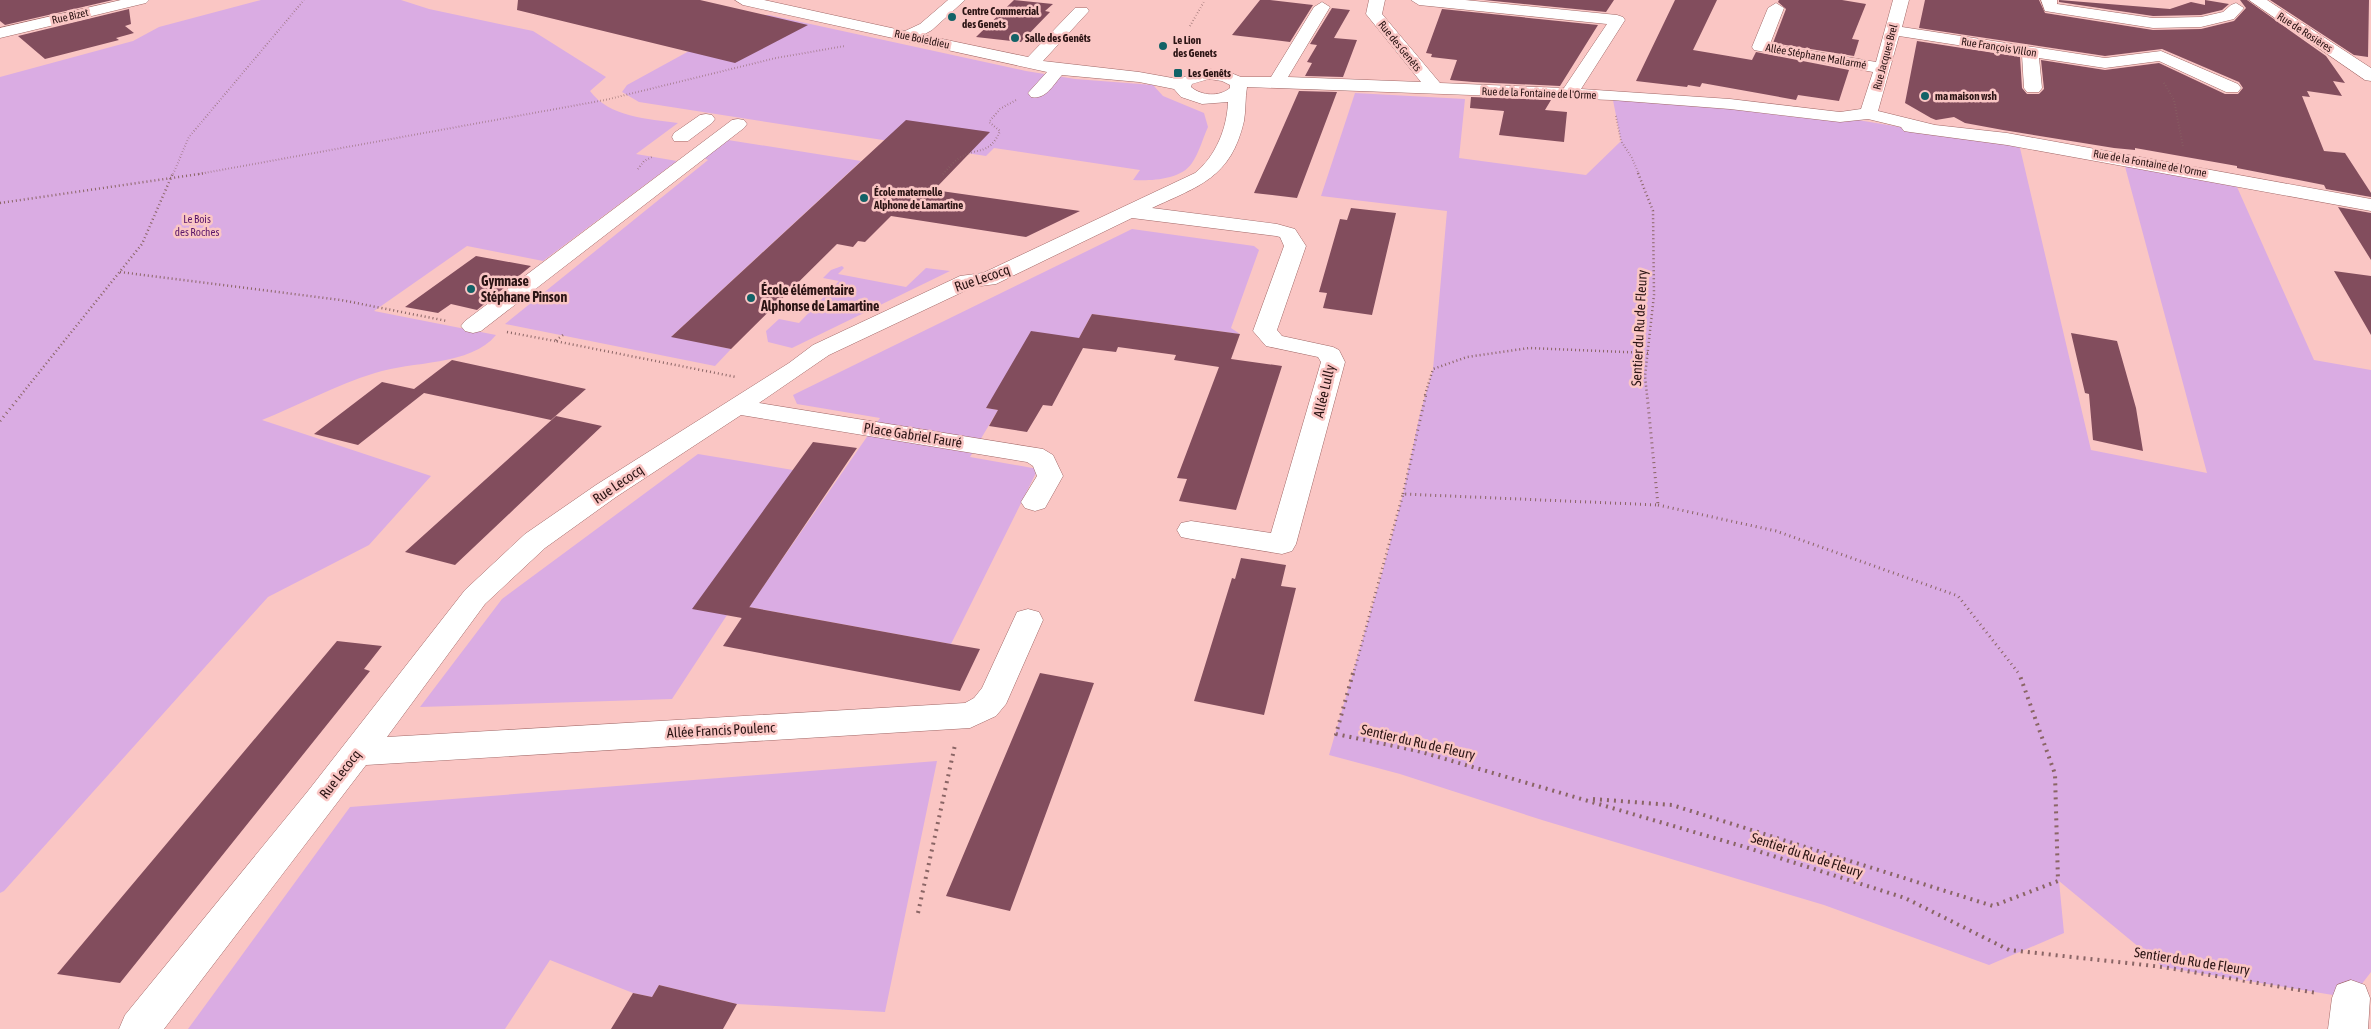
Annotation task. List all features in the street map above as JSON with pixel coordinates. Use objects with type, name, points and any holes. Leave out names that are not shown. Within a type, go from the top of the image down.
[{"type":"street","points":[[66,0],[81,14]]},
{"type":"street","name":"Rue Boieldieu","points":[[743,0],[769,2],[889,32],[1058,69],[1189,80],[1215,71],[1233,79],[1237,88]]},
{"type":"street","name":"Rue des Genêts","points":[[1377,0],[1374,14],[1435,88]]},
{"type":"street","points":[[1419,0],[1617,20],[1569,94]]},
{"type":"street","name":"Rue Jacques Brel","points":[[1868,114],[1901,0]]},
{"type":"street","points":[[2050,0],[2050,8],[2153,23],[2200,22],[2228,16],[2236,8]]},
{"type":"street","name":"Rue de Rosières","points":[[2257,0],[2371,76]]},
{"type":"street","points":[[37,40],[102,24],[134,1]]},
{"type":"street","name":"Rue Bizet","points":[[0,33],[134,1]]},
{"type":"street","points":[[907,36],[926,27],[951,5],[968,13]]},
{"type":"street","points":[[1276,82],[1322,7]]},
{"type":"street","name":"Allée Stéphane Mallarmé","points":[[1776,8],[1760,47],[1882,68]]},
{"type":"street","points":[[1031,64],[1057,44],[1082,11]]},
{"type":"street","points":[[2153,23],[2162,56],[2232,88]]},
{"type":"street","points":[[926,27],[949,30]]},
{"type":"street","name":"Rue François Villon","points":[[1892,30],[2105,63],[2162,56]]},
{"type":"street","points":[[2030,52],[2032,88]]},
{"type":"street","name":"Rue de Rosières","points":[[2355,64],[2371,71]]},
{"type":"street","points":[[1037,93],[1058,69]]},
{"type":"street","points":[[1189,80],[1182,88],[1190,95],[1206,99],[1223,108],[1235,121]]},
{"type":"street","name":"Rue de la Fontaine de l'Orme","points":[[1237,88],[1276,82],[1612,96],[1730,104],[1840,117],[1900,127],[1928,128]]},
{"type":"street","points":[[1206,99],[1224,98],[1237,88]]},
{"type":"street","name":"Rue Lecocq","points":[[139,1029],[358,752],[475,597],[535,541],[606,491],[739,392],[797,368],[821,350],[968,281],[988,279],[1132,212],[1208,173],[1220,158],[1235,121],[1237,88]]},
{"type":"street","name":"Rue de la Fontaine de l'Orme","points":[[1840,117],[1868,114],[1928,128],[2190,170],[2371,205]]},
{"type":"street","points":[[681,137],[706,119]]},
{"type":"street","points":[[473,326],[738,124]]},
{"type":"street","name":"Allée Lully","points":[[1132,212],[1277,230],[1291,236],[1259,326],[1274,341],[1325,352],[1331,356],[1333,362],[1282,544],[1191,530]]},
{"type":"street","points":[[963,264],[998,274]]},
{"type":"street","name":"Place Gabriel Fauré","points":[[739,392],[1034,455],[1044,461],[1050,476],[1035,502]]},
{"type":"street","name":"Allée Francis Poulenc","points":[[358,752],[970,715],[985,707],[995,695],[1028,620]]},
{"type":"path","points":[[0,421],[142,244],[189,137],[304,0]]},
{"type":"path","points":[[1190,26],[1205,0]]},
{"type":"path","points":[[0,203],[169,180],[605,100],[776,58],[829,50],[870,40],[889,32]]},
{"type":"path","points":[[2162,56],[2164,86],[2174,100],[2190,170]]},
{"type":"path","points":[[943,174],[959,158],[987,149],[994,142],[1000,131],[989,122],[1000,109],[1019,98],[1037,93]]},
{"type":"path","name":"Sentier du Ru de Fleury","points":[[1612,96],[1621,140],[1632,158],[1653,211],[1654,295],[1645,376],[1658,505]]},
{"type":"path","points":[[120,272],[341,300],[556,342],[739,392]]},
{"type":"path","points":[[556,342],[563,335]]},
{"type":"path","points":[[1585,798],[1672,805],[1993,906],[2058,881],[2055,774],[2018,670],[1958,596],[1776,531],[1658,505],[1403,494],[1420,414],[1433,369],[1467,357],[1529,348],[1648,353]]},
{"type":"path","name":"Sentier du Ru de Fleury","points":[[1403,494],[1336,734],[1418,751],[1585,798],[1905,898],[2010,950],[2163,967],[2349,1014]]},
{"type":"path","points":[[918,912],[962,715]]},
{"type":"green space","name":"Le Bois des Roches","points":[[261,0],[401,0],[429,9],[533,31],[606,77],[590,91],[598,100],[630,115],[678,123],[636,154],[677,161],[543,261],[467,246],[374,311],[496,335],[485,345],[456,357],[390,369],[360,378],[262,420],[431,476],[369,545],[268,597],[4,891],[0,893],[0,77],[133,41],[159,27]]},
{"type":"green space","points":[[769,15],[1026,71],[1075,79],[1153,85],[1163,96],[1204,113],[1208,127],[1197,155],[1187,169],[1165,178],[1133,180],[1140,170],[994,148],[986,156],[639,102],[622,92],[627,85],[753,16]]},
{"type":"green space","points":[[1355,93],[1465,99],[1459,158],[1586,175],[1621,141],[1612,95],[1840,117],[1900,127],[1928,128],[2007,139],[2020,148],[2091,450],[2207,473],[2123,159],[2233,178],[2314,360],[2371,370],[2371,972],[2351,998],[2163,967],[2059,881],[2064,933],[1989,965],[1824,905],[1542,820],[1400,774],[1329,755],[1382,573],[1403,494],[1420,414],[1433,369],[1447,211],[1321,196]]},
{"type":"green space","points":[[728,140],[861,161],[672,336],[731,349],[715,366],[505,324],[708,160],[704,158]]},
{"type":"green space","points":[[1132,229],[1254,246],[1259,250],[1231,328],[1240,334],[1092,314],[1079,338],[986,408],[998,410],[970,457],[1038,469],[951,644],[749,607],[880,418],[797,404],[793,395]]},
{"type":"green space","points":[[842,266],[844,268],[838,274],[906,287],[926,268],[950,271],[792,348],[768,342],[766,331],[779,319],[799,323],[839,281],[823,278],[831,270]]},
{"type":"green space","points":[[698,454],[793,470],[727,615],[672,699],[420,707],[502,599]]},
{"type":"green space","points":[[937,761],[885,1012],[737,1004],[659,985],[652,997],[633,993],[550,960],[505,1029],[188,1029],[350,807]]},
{"type":"building","points":[[0,0],[113,0],[5,25],[0,21]]},
{"type":"building","points":[[518,0],[700,0],[808,25],[735,63],[517,10]]},
{"type":"building","points":[[1014,0],[1053,4],[1045,11],[1050,12],[1021,42],[976,37]]},
{"type":"building","points":[[1260,0],[1313,5],[1290,42],[1232,35]]},
{"type":"building","points":[[1484,0],[1614,0],[1606,12]]},
{"type":"building","points":[[1675,0],[1717,0],[1693,50],[1752,60],[1756,52],[1849,70],[1839,101],[1798,95],[1796,100],[1702,83],[1700,87],[1688,85],[1687,87],[1636,81]]},
{"type":"building","points":[[1779,0],[1842,0],[1866,4],[1852,39],[1859,40],[1854,56],[1773,43],[1786,9],[1778,2]]},
{"type":"building","points":[[1925,0],[2039,0],[2045,13],[2153,30],[2201,29],[2234,21],[2246,8],[2240,0],[2247,0],[2326,56],[2345,83],[2333,81],[2342,96],[2307,91],[2310,97],[2302,96],[2324,151],[2345,153],[2371,193],[2371,197],[2326,189],[2324,185],[2237,168],[2237,166],[2135,148],[2135,150],[2114,148],[2003,130],[1965,123],[1954,117],[1936,120],[1931,118],[1905,103],[1917,41],[2020,57],[2022,88],[2027,94],[2039,94],[2044,89],[2041,60],[2105,70],[2159,63],[2225,94],[2238,94],[2243,88],[2239,82],[2162,49],[2105,56],[1919,28]]},
{"type":"building","points":[[2059,0],[2170,9],[2191,2],[2205,5],[2205,0],[2229,4],[2222,10],[2201,15],[2153,16],[2059,2]]},
{"type":"building","points":[[2270,0],[2369,0],[2368,57],[2354,55]]},
{"type":"building","points":[[1332,8],[1350,10],[1334,38],[1357,40],[1343,77],[1305,76],[1312,63],[1307,62],[1317,45],[1310,44]]},
{"type":"building","points":[[129,9],[131,24],[125,26],[134,33],[116,38],[119,40],[45,59],[18,36]]},
{"type":"building","points":[[1442,9],[1598,25],[1560,86],[1450,80],[1457,60],[1431,57],[1432,54],[1426,53]]},
{"type":"building","points":[[1299,91],[1337,92],[1297,198],[1254,193]]},
{"type":"building","points":[[1471,97],[1551,100],[1545,110],[1567,112],[1564,142],[1499,135],[1504,111],[1470,108]]},
{"type":"building","points":[[906,120],[990,132],[934,190],[1080,211],[1026,237],[891,216],[865,242],[858,241],[853,247],[837,244],[731,349],[671,337]]},
{"type":"building","points":[[2338,207],[2371,213],[2371,260]]},
{"type":"building","points":[[1351,208],[1396,213],[1372,315],[1323,308],[1327,293],[1319,292],[1340,219],[1347,220]]},
{"type":"building","name":"Gymnase Stéphane Pinson","points":[[476,256],[531,266],[477,310],[451,304],[438,313],[405,307]]},
{"type":"building","points":[[2334,271],[2371,276],[2371,335]]},
{"type":"building","points":[[1092,314],[1240,334],[1231,359],[1282,366],[1236,510],[1179,501],[1187,479],[1177,478],[1219,367],[1174,360],[1176,355],[1118,347],[1116,352],[1083,348],[1052,406],[1043,405],[1027,432],[989,426],[998,410],[986,408],[1031,331],[1079,338]]},
{"type":"building","points":[[2071,333],[2117,341],[2136,408],[2143,451],[2093,440],[2089,394],[2085,393]]},
{"type":"building","points":[[452,360],[586,389],[551,420],[424,393],[358,445],[314,434],[382,382],[414,389]]},
{"type":"building","points":[[556,416],[602,426],[455,565],[405,552]]},
{"type":"building","points":[[813,442],[857,448],[742,618],[692,609]]},
{"type":"building","points":[[1241,558],[1286,565],[1281,586],[1296,588],[1264,715],[1194,701],[1232,578],[1235,579]]},
{"type":"building","points":[[749,607],[980,649],[960,691],[723,646]]},
{"type":"building","points":[[337,641],[382,646],[364,669],[370,671],[120,983],[57,974]]},
{"type":"building","points":[[1040,673],[1094,683],[1010,911],[946,896]]},
{"type":"building","points":[[659,985],[737,1004],[723,1029],[611,1029],[633,993],[652,997]]},
{"type":"place","name":"Centre Commercial des Genets","points":[[952,17]]},
{"type":"place","name":"Salle des Genêts","points":[[1015,38]]},
{"type":"place","name":"Le Lion des Genets","points":[[1163,46]]},
{"type":"place","name":"Les Genêts","points":[[1178,73]]},
{"type":"place","name":"ma maison wsh","points":[[1925,96]]},
{"type":"place","name":"École maternelle Alphone de Lamartine","points":[[864,198]]},
{"type":"place","name":"Gymnase Stéphane Pinson","points":[[471,289]]},
{"type":"place","name":"École élémentaire Alphonse de Lamartine","points":[[751,298]]}]
